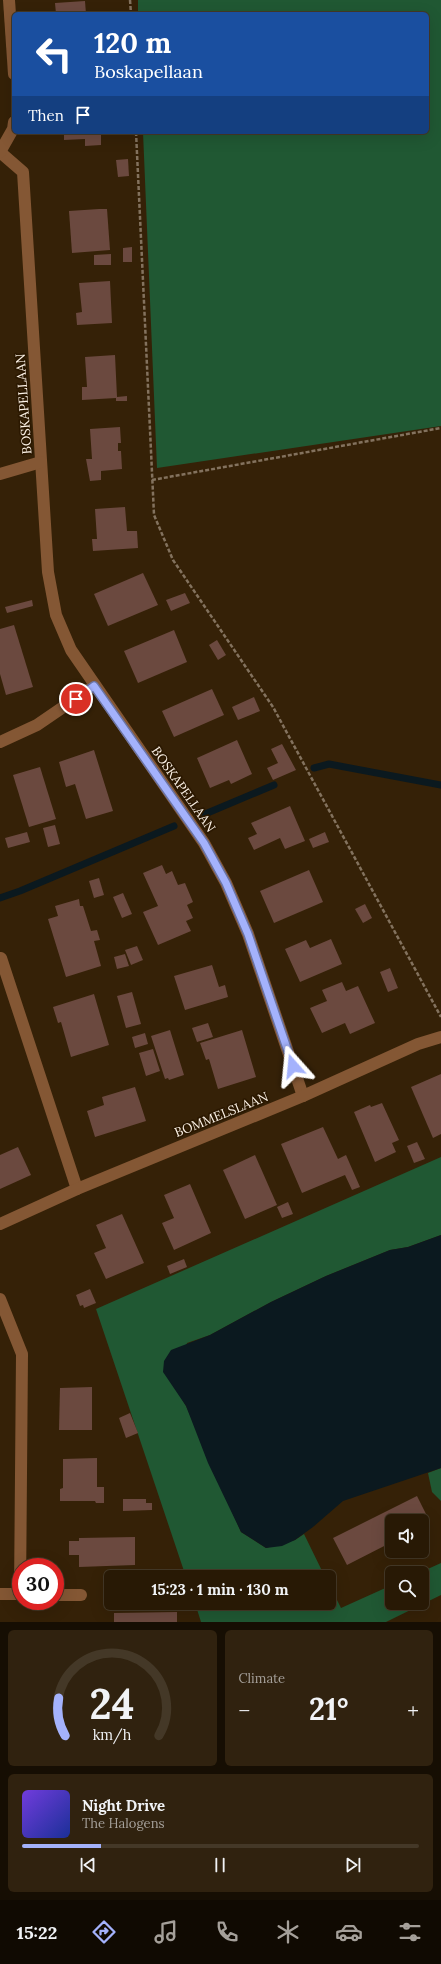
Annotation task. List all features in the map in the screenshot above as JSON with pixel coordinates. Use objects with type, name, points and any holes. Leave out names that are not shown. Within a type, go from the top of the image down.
[{"type":"street","points":[[9,0],[12,44]]},
{"type":"street","name":"BOSKAPELLAAN","points":[[12,131],[0,152],[22,172],[48,572],[56,615],[70,650],[204,843],[226,883],[248,934],[302,1096]]},
{"type":"street","points":[[0,474],[41,462]]},
{"type":"street","points":[[0,742],[37,725],[94,686]]},
{"type":"street","points":[[1,958],[77,1189]]},
{"type":"street","name":"BOMMELSLAAN","points":[[0,1224],[77,1189],[302,1096],[418,1044],[441,1038]]},
{"type":"street","points":[[0,1299],[22,1354],[20,1558]]},
{"type":"street","points":[[0,1594],[12,1594]]},
{"type":"street","points":[[64,1595],[81,1595]]},
{"type":"path","points":[[130,0],[131,12]]},
{"type":"path","points":[[136,134],[154,515],[173,560],[273,707],[441,1017]]},
{"type":"path","points":[[152,480],[441,428]]},
{"type":"green space","points":[[138,0],[441,0],[441,426],[157,468],[143,134],[429,134],[429,12],[138,12]]},
{"type":"green space","points":[[441,1157],[441,1235],[408,1247],[390,1250],[326,1276],[271,1302],[210,1335],[187,1343],[176,1389],[186,1406],[241,1532],[266,1548],[295,1540],[304,1534],[322,1570],[184,1570],[96,1309]]},
{"type":"green space","points":[[441,1468],[441,1501],[432,1492],[428,1473]]},
{"type":"green space","points":[[441,1563],[441,1595],[429,1601],[429,1568]]},
{"type":"green space","points":[[385,1588],[385,1610],[410,1610],[386,1622],[201,1622],[197,1610],[336,1610],[336,1598],[341,1608]]},
{"type":"shaded area","points":[[441,1235],[441,1468],[343,1501],[313,1527],[295,1540],[282,1546],[266,1548],[241,1532],[208,1463],[186,1406],[163,1372],[164,1361],[171,1350],[210,1335],[271,1302],[326,1276],[390,1250],[408,1247]]},
{"type":"building","points":[[85,1],[86,12],[56,12],[55,3]]},
{"type":"building","points":[[64,134],[101,134],[101,145],[85,146],[85,139],[64,140]]},
{"type":"building","points":[[128,159],[129,176],[118,177],[116,160]]},
{"type":"building","points":[[107,209],[110,250],[72,253],[69,211]]},
{"type":"building","points":[[132,247],[132,262],[123,262],[123,248]]},
{"type":"building","points":[[111,254],[111,265],[94,265],[94,255]]},
{"type":"building","points":[[110,281],[112,323],[77,325],[76,313],[82,312],[79,283]]},
{"type":"building","points":[[115,355],[117,397],[127,396],[127,401],[116,401],[116,398],[82,400],[82,387],[87,387],[85,357]]},
{"type":"building","points":[[120,427],[121,443],[118,443],[118,451],[121,451],[122,469],[101,471],[101,480],[90,481],[86,459],[92,459],[90,429]]},
{"type":"building","points":[[125,507],[127,531],[137,531],[138,548],[93,551],[92,539],[97,539],[95,509]]},
{"type":"building","points":[[143,573],[158,605],[108,626],[94,594]]},
{"type":"building","points":[[185,593],[190,603],[171,611],[166,600]]},
{"type":"building","points":[[32,600],[33,606],[7,613],[5,607]]},
{"type":"building","points":[[14,625],[33,687],[6,695],[0,674],[0,629]]},
{"type":"building","points":[[174,630],[187,662],[138,683],[124,651]]},
{"type":"building","points":[[217,640],[226,655],[218,660],[209,645]]},
{"type":"building","points":[[212,689],[224,715],[174,737],[162,711]]},
{"type":"building","points":[[254,697],[260,711],[238,720],[232,707]]},
{"type":"building","points":[[237,740],[252,774],[231,784],[229,780],[210,788],[197,758]]},
{"type":"building","points":[[282,744],[296,770],[273,780],[267,768],[278,763],[271,749]]},
{"type":"building","points":[[94,750],[113,811],[86,819],[75,784],[66,787],[59,762]]},
{"type":"building","points":[[40,767],[56,819],[29,827],[13,775]]},
{"type":"building","points":[[290,806],[305,841],[285,849],[280,838],[254,850],[248,838],[257,834],[251,823]]},
{"type":"building","points":[[55,825],[60,844],[48,847],[43,828]]},
{"type":"building","points":[[27,832],[30,842],[8,848],[5,838]]},
{"type":"building","points":[[325,832],[329,842],[313,848],[309,839]]},
{"type":"building","points":[[162,865],[166,874],[172,871],[178,885],[185,883],[193,902],[187,905],[193,918],[186,921],[191,931],[158,945],[143,912],[158,906],[143,873]]},
{"type":"building","points":[[309,870],[323,902],[274,923],[260,891]]},
{"type":"building","points":[[99,878],[104,895],[94,898],[89,881]]},
{"type":"building","points":[[123,893],[132,914],[122,918],[113,897]]},
{"type":"building","points":[[79,899],[80,906],[83,906],[91,931],[97,930],[100,940],[94,941],[101,966],[66,977],[48,919],[58,916],[55,906]]},
{"type":"building","points":[[365,904],[372,918],[363,923],[355,909]]},
{"type":"building","points":[[331,939],[342,964],[300,982],[285,949],[306,940],[310,948]]},
{"type":"building","points":[[137,946],[143,960],[131,965],[125,950]]},
{"type":"building","points":[[125,954],[129,966],[117,969],[114,957]]},
{"type":"building","points":[[212,965],[219,987],[225,985],[228,997],[185,1010],[174,976]]},
{"type":"building","points":[[390,968],[398,988],[388,992],[380,972]]},
{"type":"building","points":[[342,982],[346,991],[358,986],[375,1023],[350,1034],[345,1023],[322,1033],[310,1008],[327,1001],[322,990]]},
{"type":"building","points":[[132,992],[141,1024],[126,1028],[117,996]]},
{"type":"building","points":[[94,994],[109,1045],[71,1057],[61,1022],[58,1023],[53,1007]]},
{"type":"building","points":[[208,1023],[213,1037],[197,1042],[192,1028]]},
{"type":"building","points":[[170,1030],[184,1075],[169,1080],[168,1078],[165,1079],[151,1036]]},
{"type":"building","points":[[242,1030],[256,1077],[218,1089],[209,1059],[206,1060],[200,1043]]},
{"type":"building","points":[[145,1033],[148,1044],[135,1048],[132,1037]]},
{"type":"building","points":[[153,1049],[160,1071],[146,1076],[139,1053]]},
{"type":"building","points":[[441,1074],[441,1134],[433,1138],[411,1087]]},
{"type":"building","points":[[135,1087],[146,1121],[95,1137],[87,1111],[104,1105],[102,1097]]},
{"type":"building","points":[[382,1103],[399,1140],[392,1143],[396,1152],[375,1162],[354,1112],[370,1105],[371,1107]]},
{"type":"building","points":[[323,1127],[338,1159],[346,1155],[360,1187],[352,1190],[345,1175],[302,1193],[281,1144]]},
{"type":"building","points":[[417,1142],[425,1159],[414,1163],[407,1146]]},
{"type":"building","points":[[18,1147],[31,1175],[0,1189],[0,1155]]},
{"type":"building","points":[[255,1155],[277,1205],[245,1219],[223,1170]]},
{"type":"building","points":[[190,1184],[211,1233],[174,1250],[162,1223],[174,1218],[164,1195]]},
{"type":"building","points":[[288,1202],[293,1214],[282,1218],[277,1207]]},
{"type":"building","points":[[122,1214],[144,1263],[106,1279],[94,1253],[106,1248],[96,1225]]},
{"type":"building","points":[[184,1259],[187,1267],[170,1274],[167,1266]]},
{"type":"building","points":[[90,1289],[96,1303],[84,1308],[83,1305],[80,1306],[76,1295]]},
{"type":"building","points":[[92,1387],[92,1430],[59,1430],[60,1388]]},
{"type":"building","points":[[130,1413],[138,1433],[126,1438],[119,1418]]},
{"type":"building","points":[[97,1458],[97,1487],[104,1487],[104,1503],[96,1503],[95,1501],[60,1501],[60,1489],[63,1488],[63,1459]]},
{"type":"building","points":[[417,1496],[426,1514],[385,1514],[385,1546],[347,1565],[333,1538]]},
{"type":"building","points":[[123,1499],[146,1499],[146,1503],[152,1503],[152,1510],[123,1511]]},
{"type":"building","points":[[135,1537],[135,1565],[79,1567],[79,1555],[69,1555],[69,1541],[79,1541],[79,1538]]},
{"type":"building","points":[[177,1612],[177,1622],[114,1622],[114,1613]]},
{"type":"waterway","points":[[314,768],[329,764],[441,785]]},
{"type":"waterway","points":[[205,814],[274,785]]},
{"type":"waterway","points":[[0,898],[174,826]]},
{"type":"route","points":[[76,699],[94,686],[204,843],[226,883],[248,934],[293,1066]]}]
